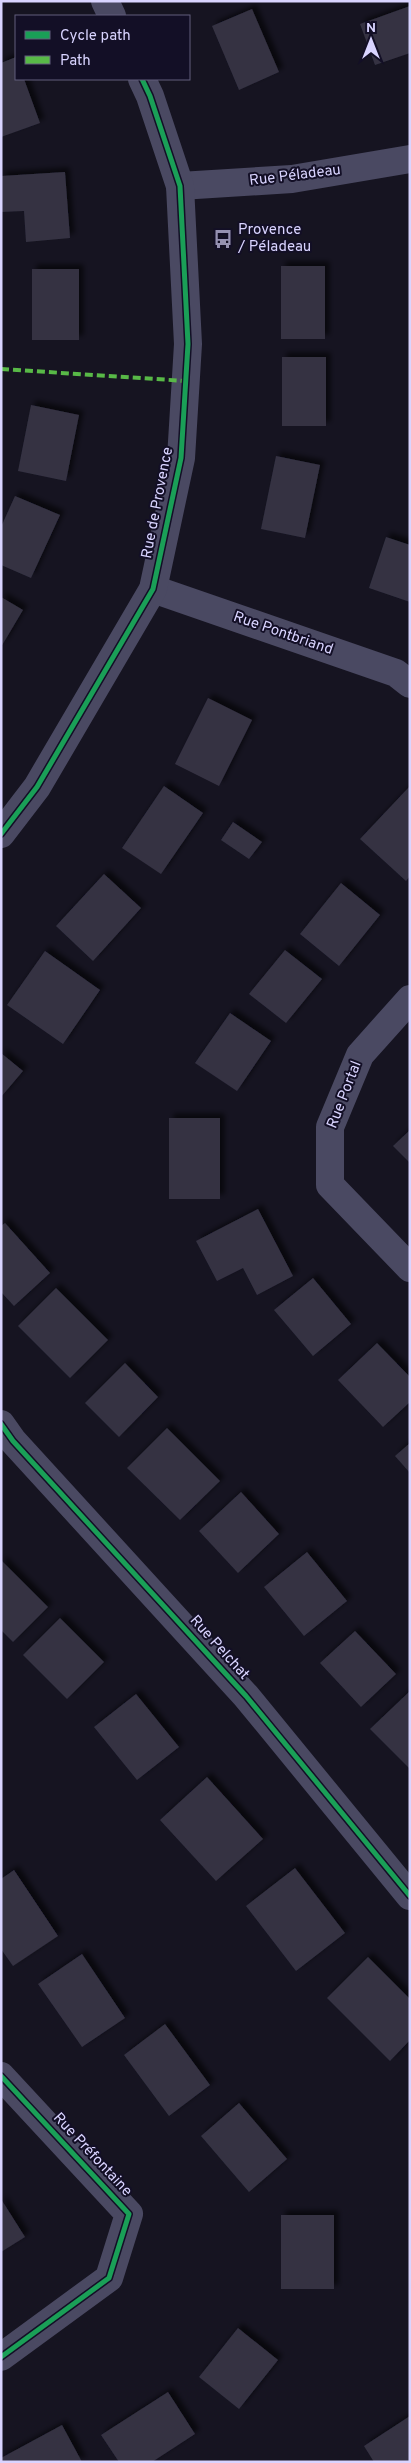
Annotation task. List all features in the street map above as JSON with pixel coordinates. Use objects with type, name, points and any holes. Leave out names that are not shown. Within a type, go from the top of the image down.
[{"type":"street","points":[[105,1],[112,15]]},
{"type":"street","name":"Rue de Provence","points":[[1,834],[37,787],[153,590],[181,458],[188,344],[180,186],[150,96],[142,80]]},
{"type":"street","name":"Rue Péladeau","points":[[180,186],[292,179],[410,159]]},
{"type":"street","name":"Rue Pontbriand","points":[[153,590],[396,674],[410,684]]},
{"type":"street","name":"Rue Portal","points":[[410,999],[360,1055],[330,1127],[330,1184],[410,1268]]},
{"type":"street","name":"Rue Pelchat","points":[[1,1424],[13,1441],[246,1696],[410,1896]]},
{"type":"street","name":"Rue Préfontaine","points":[[1,2076],[129,2214],[108,2278],[1,2357]]},
{"type":"building","points":[[410,6],[410,53],[375,65],[360,24]]},
{"type":"building","points":[[252,9],[279,72],[239,90],[212,26]]},
{"type":"building","points":[[15,57],[15,80],[24,80],[40,123],[1,137],[1,63]]},
{"type":"building","points":[[65,172],[70,238],[26,242],[24,211],[1,212],[1,176]]},
{"type":"building","points":[[281,266],[325,266],[325,339],[281,339]]},
{"type":"building","points":[[32,269],[79,269],[79,340],[32,340]]},
{"type":"building","points":[[282,357],[326,357],[326,426],[282,426]]},
{"type":"building","points":[[31,405],[79,415],[66,481],[18,471]]},
{"type":"building","points":[[276,456],[320,465],[305,538],[261,529]]},
{"type":"building","points":[[15,496],[60,515],[31,578],[1,565],[1,527]]},
{"type":"building","points":[[386,537],[410,545],[410,602],[369,588]]},
{"type":"building","points":[[1,597],[23,610],[1,647]]},
{"type":"building","points":[[208,698],[252,720],[219,786],[175,764]]},
{"type":"building","points":[[164,786],[203,813],[161,874],[122,848]]},
{"type":"building","points":[[410,786],[410,876],[406,881],[360,839]]},
{"type":"building","points":[[233,822],[262,842],[249,859],[221,840]]},
{"type":"building","points":[[104,874],[141,908],[93,961],[56,926]]},
{"type":"building","points":[[341,883],[380,915],[339,966],[300,934]]},
{"type":"building","points":[[285,950],[322,979],[286,1023],[249,994]]},
{"type":"building","points":[[45,951],[100,990],[63,1044],[7,1005]]},
{"type":"building","points":[[230,1013],[271,1041],[237,1091],[195,1063]]},
{"type":"building","points":[[1,1053],[23,1071],[1,1097]]},
{"type":"building","points":[[169,1118],[220,1118],[220,1199],[169,1199]]},
{"type":"building","points":[[410,1130],[410,1163],[393,1146]]},
{"type":"building","points":[[258,1209],[293,1276],[257,1295],[243,1268],[217,1281],[196,1241]]},
{"type":"building","points":[[5,1223],[50,1273],[14,1306],[1,1292],[1,1226]]},
{"type":"building","points":[[313,1278],[351,1324],[313,1356],[274,1310]]},
{"type":"building","points":[[56,1288],[108,1340],[70,1378],[18,1326]]},
{"type":"building","points":[[377,1343],[410,1377],[410,1402],[383,1427],[338,1380]]},
{"type":"building","points":[[125,1363],[158,1397],[119,1437],[85,1403]]},
{"type":"building","points":[[167,1428],[220,1481],[180,1520],[127,1468]]},
{"type":"building","points":[[410,1443],[410,1473],[395,1456]]},
{"type":"building","points":[[241,1492],[279,1534],[238,1573],[199,1531]]},
{"type":"building","points":[[307,1552],[347,1601],[304,1636],[264,1587]]},
{"type":"building","points":[[1,1560],[48,1607],[13,1642],[1,1630]]},
{"type":"building","points":[[60,1618],[104,1662],[67,1699],[23,1655]]},
{"type":"building","points":[[355,1631],[396,1674],[361,1707],[320,1663]]},
{"type":"building","points":[[410,1691],[410,1769],[370,1729]]},
{"type":"building","points":[[136,1694],[179,1747],[137,1780],[94,1727]]},
{"type":"building","points":[[207,1777],[263,1839],[216,1881],[160,1820]]},
{"type":"building","points":[[295,1868],[345,1933],[296,1971],[246,1906]]},
{"type":"building","points":[[14,1870],[58,1936],[13,1966],[1,1949],[1,1879]]},
{"type":"building","points":[[82,1954],[125,2018],[82,2047],[38,1984]]},
{"type":"building","points":[[368,1957],[410,1999],[410,2040],[390,2061],[327,1998]]},
{"type":"building","points":[[165,2024],[210,2085],[169,2116],[124,2055]]},
{"type":"building","points":[[239,2103],[287,2159],[249,2192],[201,2136]]},
{"type":"building","points":[[1,2199],[25,2237],[1,2252]]},
{"type":"building","points":[[281,2215],[334,2215],[334,2289],[281,2289]]},
{"type":"building","points":[[238,2328],[278,2360],[239,2409],[199,2377]]},
{"type":"building","points":[[168,2392],[195,2434],[152,2462],[119,2462],[101,2435]]},
{"type":"building","points":[[410,2416],[410,2462],[374,2462],[364,2446]]},
{"type":"building","points":[[62,2425],[82,2462],[1,2462],[1,2458]]},
{"type":"marked path","points":[[1,369],[186,381]]},
{"type":"cycle path","points":[[1,834],[37,787],[153,589],[181,458],[188,344],[180,186],[150,96],[142,80]]},
{"type":"cycle path","points":[[1,1424],[13,1441],[246,1696],[410,1896]]},
{"type":"cycle path","points":[[1,2076],[129,2214],[109,2278],[1,2357]]},
{"type":"place","name":"Provence / Péladeau","points":[[223,239]]}]
